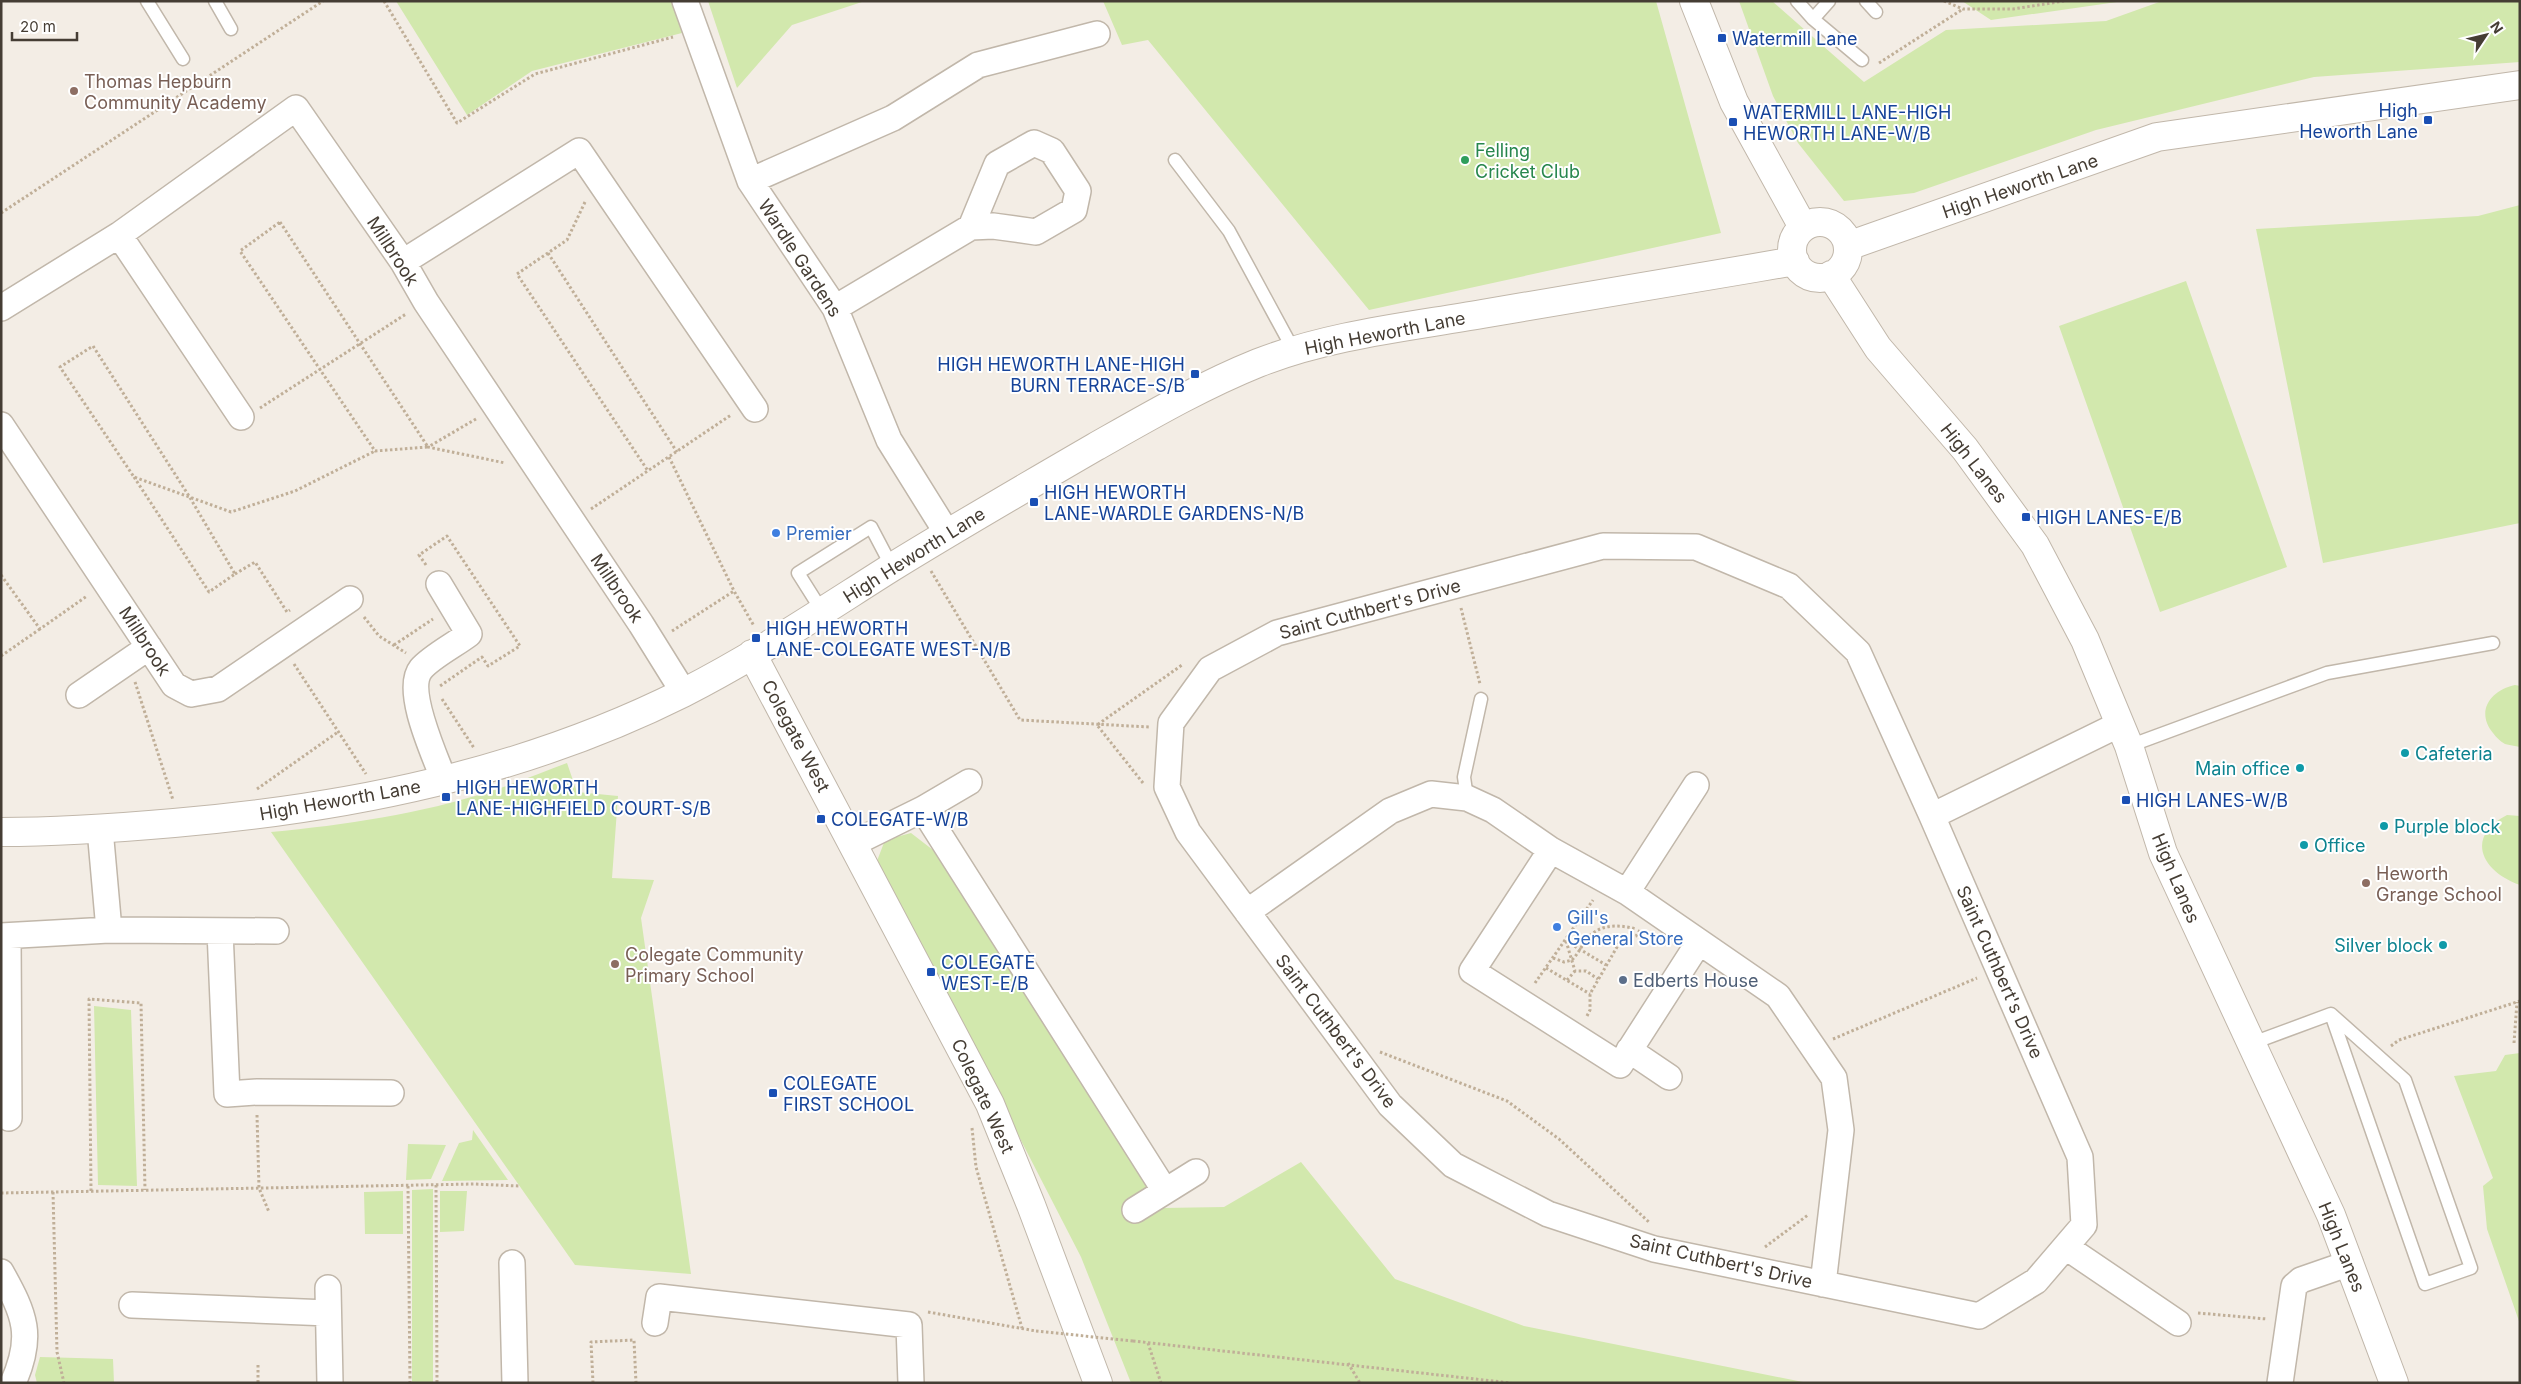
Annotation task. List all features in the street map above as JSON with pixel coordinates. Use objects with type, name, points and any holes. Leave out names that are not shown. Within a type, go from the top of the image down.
[{"type":"street","name":"Wardle Gardens","points":[[685,1],[750,181],[835,308],[889,440],[947,533]]},
{"type":"street","points":[[1694,1],[1734,102],[1803,227]]},
{"type":"street","points":[[750,181],[893,118],[978,65],[1097,34]]},
{"type":"street","name":"High Heworth Lane","points":[[1848,246],[2157,137],[2520,85]]},
{"type":"street","name":"Millbrook","points":[[1,308],[119,234],[296,108],[403,262],[426,302],[653,643],[684,693]]},
{"type":"street","points":[[403,262],[579,151],[753,405]]},
{"type":"street","points":[[1820,222],[1830,223],[1844,234],[1848,246],[1847,260],[1842,267],[1831,275],[1819,278],[1810,276],[1802,271],[1795,261],[1793,245],[1796,236],[1803,227],[1820,222]]},
{"type":"street","points":[[835,308],[971,227]]},
{"type":"street","points":[[119,234],[242,417]]},
{"type":"street","name":"High Heworth Lane","points":[[1,832],[100,829],[252,816],[318,807],[379,796],[444,780],[552,748],[684,693],[759,650],[947,533],[1175,401],[1234,373],[1294,351],[1336,339],[1795,261]]},
{"type":"street","name":"High Lanes","points":[[1831,275],[1878,348],[1966,448],[2035,544],[2085,640],[2125,735],[2162,852],[2250,1044],[2295,1134],[2350,1263],[2394,1383]]},
{"type":"street","name":"Millbrook","points":[[1,425],[174,685],[191,694],[218,689],[281,644],[350,599]]},
{"type":"street","name":"Saint Cuthbert's Drive","points":[[1604,546],[1696,547],[1789,586],[1858,652],[1932,816],[2080,1157],[2084,1226],[2036,1281],[1979,1316],[1654,1249],[1548,1214],[1453,1165],[1390,1105],[1188,832],[1167,786],[1171,729],[1172,723],[1210,669],[1277,633],[1456,585],[1604,546]]},
{"type":"street","points":[[439,584],[469,634],[422,668],[415,684],[415,694],[444,780]]},
{"type":"street","points":[[79,695],[149,647]]},
{"type":"street","name":"Colegate West","points":[[759,650],[854,843],[990,1104],[1031,1205],[1093,1371]]},
{"type":"street","points":[[1932,816],[2125,735]]},
{"type":"street","points":[[854,843],[923,809],[969,782]]},
{"type":"street","points":[[1626,892],[1696,785]]},
{"type":"street","points":[[1247,912],[1390,811],[1430,794],[1467,798],[1493,810],[1551,850],[1626,892],[1647,920],[1699,942],[1778,996],[1834,1078],[1841,1130],[1823,1284]]},
{"type":"street","points":[[923,809],[1165,1191]]},
{"type":"street","points":[[100,829],[109,930]]},
{"type":"street","points":[[1551,850],[1472,970],[1620,1065],[1699,942]]},
{"type":"street","points":[[9,1118],[4,936],[109,930],[276,931]]},
{"type":"street","points":[[220,931],[227,1094],[257,1092],[391,1093]]},
{"type":"street","points":[[1629,1050],[1669,1078]]},
{"type":"street","points":[[1135,1210],[1196,1172]]},
{"type":"street","points":[[2066,1247],[2178,1323]]},
{"type":"street","points":[[512,1263],[515,1383]]},
{"type":"street","points":[[2280,1383],[2287,1321],[2294,1286],[2301,1280],[2350,1263]]},
{"type":"street","points":[[1,1272],[16,1298],[25,1324],[25,1350],[13,1383]]},
{"type":"street","points":[[328,1288],[330,1383]]},
{"type":"street","points":[[655,1323],[659,1297],[909,1325],[912,1383]]},
{"type":"street","points":[[132,1305],[328,1313]]},
{"type":"lane","points":[[147,1],[183,59]]},
{"type":"lane","points":[[215,1],[232,29]]},
{"type":"lane","points":[[1797,1],[1813,19],[1862,60]]},
{"type":"lane","points":[[1813,19],[1830,1]]},
{"type":"lane","points":[[1866,1],[1876,12]]},
{"type":"lane","points":[[1175,160],[1229,231],[1294,351]]},
{"type":"lane","points":[[822,611],[798,573],[871,527],[892,567]]},
{"type":"lane","points":[[2125,735],[2327,673],[2493,643]]},
{"type":"lane","points":[[1467,798],[1464,777],[1481,699]]},
{"type":"lane","points":[[2250,1044],[2331,1014]]},
{"type":"lane","points":[[2331,1014],[2404,1080],[2470,1268],[2425,1284],[2331,1014]]},
{"type":"path","points":[[1,212],[323,1]]},
{"type":"path","points":[[384,1],[457,123],[535,74],[696,31]]},
{"type":"path","points":[[1944,1],[1963,9],[2013,9],[2064,1]]},
{"type":"path","points":[[1862,60],[1873,67],[1963,9]]},
{"type":"path","points":[[597,176],[567,240],[517,274],[648,471]]},
{"type":"path","points":[[375,451],[240,251],[280,222],[428,448]]},
{"type":"path","points":[[548,253],[677,452]]},
{"type":"path","points":[[242,417],[270,403],[426,302]]},
{"type":"path","points":[[235,574],[189,496],[93,346],[60,367],[209,592],[255,562],[287,612],[295,606]]},
{"type":"path","points":[[572,522],[669,457],[753,405]]},
{"type":"path","points":[[428,448],[496,408]]},
{"type":"path","points":[[134,477],[232,512],[295,491],[375,451],[428,448],[537,470]]},
{"type":"path","points":[[669,457],[734,590],[759,650]]},
{"type":"path","points":[[919,551],[1020,720],[1171,729]]},
{"type":"path","points":[[1,575],[40,629]]},
{"type":"path","points":[[1,656],[106,583]]},
{"type":"path","points":[[1456,585],[1481,687],[1481,699]]},
{"type":"path","points":[[653,643],[734,590]]},
{"type":"path","points":[[350,599],[379,636],[394,645],[422,668],[487,768]]},
{"type":"path","points":[[394,645],[452,606]]},
{"type":"path","points":[[281,644],[379,796]]},
{"type":"path","points":[[128,660],[180,822]]},
{"type":"path","points":[[252,816],[250,794],[338,732]]},
{"type":"path","points":[[1522,1002],[1588,908]]},
{"type":"path","points":[[1553,958],[1564,962],[1572,960],[1586,940],[1597,930],[1611,925],[1647,920]]},
{"type":"path","points":[[1575,1036],[1590,1010],[1590,994],[1621,940],[1636,936],[1647,920]]},
{"type":"path","points":[[1565,940],[1606,965]]},
{"type":"path","points":[[1565,940],[1575,972]]},
{"type":"path","points":[[1546,968],[1590,994]]},
{"type":"path","points":[[1813,1047],[1998,969]]},
{"type":"path","points":[[1567,980],[1575,972],[1586,971],[1598,979]]},
{"type":"path","points":[[91,1191],[89,999],[141,1003],[145,1190]]},
{"type":"path","points":[[2376,1056],[2399,1040],[2519,1001],[2514,1044]]},
{"type":"path","points":[[1376,1050],[1507,1101],[1559,1139],[1657,1230]]},
{"type":"path","points":[[257,1092],[259,1188],[269,1212]]},
{"type":"path","points":[[990,1104],[970,1115],[976,1167],[1022,1328]]},
{"type":"path","points":[[436,1185],[437,1383]]},
{"type":"path","points":[[1,1193],[436,1185],[519,1186]]},
{"type":"path","points":[[408,1186],[410,1383]]},
{"type":"path","points":[[53,1192],[57,1352],[64,1383]]},
{"type":"path","points":[[1739,1266],[1833,1197]]},
{"type":"path","points":[[909,1325],[920,1311],[1036,1331],[1348,1363],[1511,1383]]},
{"type":"path","points":[[2178,1323],[2200,1312],[2287,1321]]},
{"type":"path","points":[[593,1383],[590,1342],[634,1340],[636,1383]]},
{"type":"path","points":[[1148,1343],[1161,1383]]},
{"type":"path","points":[[1348,1363],[1360,1383]]},
{"type":"path","points":[[258,1365],[258,1383]]},
{"type":"green space","points":[[396,1],[672,1],[682,33],[532,71],[467,115]]},
{"type":"green space","points":[[708,1],[865,1],[792,25],[737,88]]},
{"type":"green space","name":"Felling Cricket Club","points":[[1103,1],[1656,1],[1721,233],[1369,310],[1148,40],[1122,45]]},
{"type":"green space","points":[[1739,1],[1772,1],[1864,82],[1946,30],[2106,21],[2162,1],[2520,1],[2520,62],[2314,77],[2096,130],[1914,193],[1844,201],[1798,143],[1773,96]]},
{"type":"green space","points":[[1962,1],[2124,1],[1991,20]]},
{"type":"green space","points":[[2520,205],[2520,523],[2323,563],[2256,229],[2478,216]]},
{"type":"green space","points":[[2186,281],[2287,567],[2160,612],[2059,326]]},
{"type":"green space","points":[[2515,685],[2520,686],[2520,747],[2500,741],[2488,725],[2485,717],[2488,703],[2493,697],[2506,688]]},
{"type":"green space","points":[[567,763],[577,792],[618,796],[612,878],[654,880],[641,918],[691,1274],[575,1265],[271,832],[382,818],[437,806],[501,788]]},
{"type":"green space","points":[[2507,815],[2520,816],[2520,885],[2496,872],[2488,863],[2483,853],[2482,843],[2486,833],[2494,824]]},
{"type":"green space","points":[[911,833],[933,850],[1163,1208],[1224,1207],[1301,1162],[1395,1279],[1524,1326],[1808,1383],[1131,1383],[1081,1257],[877,861],[885,840]]},
{"type":"green space","points":[[94,1006],[131,1010],[137,1186],[98,1185]]},
{"type":"green space","points":[[2520,1053],[2520,1324],[2487,1229],[2483,1186],[2493,1178],[2454,1076],[2496,1071],[2505,1055]]},
{"type":"green space","points":[[473,1130],[508,1180],[442,1181],[459,1143],[472,1140]]},
{"type":"green space","points":[[408,1144],[446,1145],[431,1179],[406,1180]]},
{"type":"green space","points":[[433,1189],[433,1383],[412,1383],[412,1190]]},
{"type":"green space","points":[[403,1191],[403,1234],[365,1234],[364,1192]]},
{"type":"green space","points":[[440,1191],[467,1191],[464,1231],[440,1232]]},
{"type":"green space","points":[[40,1357],[113,1359],[114,1383],[37,1383],[35,1375]]},
{"type":"place","name":"Watermill Lane","points":[[1722,38]]},
{"type":"place","name":"Thomas Hepburn Community Academy","points":[[74,91]]},
{"type":"place","name":"High Heworth Lane","points":[[2428,120]]},
{"type":"place","name":"WATERMILL LANE-HIGH HEWORTH LANE-W/B","points":[[1733,122]]},
{"type":"place","name":"Felling Cricket Club","points":[[1465,160]]},
{"type":"place","name":"HIGH HEWORTH LANE-HIGH BURN TERRACE-S/B","points":[[1195,374]]},
{"type":"place","name":"HIGH HEWORTH LANE-WARDLE GARDENS-N/B","points":[[1034,502]]},
{"type":"place","name":"HIGH LANES-E/B","points":[[2026,517]]},
{"type":"place","name":"Premier","points":[[776,533]]},
{"type":"place","name":"HIGH HEWORTH LANE-COLEGATE WEST-N/B","points":[[756,638]]},
{"type":"place","name":"Cafeteria","points":[[2405,753]]},
{"type":"place","name":"Main office","points":[[2300,768]]},
{"type":"place","name":"HIGH HEWORTH LANE-HIGHFIELD COURT-S/B","points":[[446,797]]},
{"type":"place","name":"HIGH LANES-W/B","points":[[2126,800]]},
{"type":"place","name":"COLEGATE-W/B","points":[[821,819]]},
{"type":"place","name":"Purple block","points":[[2384,826]]},
{"type":"place","name":"Office","points":[[2304,845]]},
{"type":"place","name":"Heworth Grange School","points":[[2366,883]]},
{"type":"place","name":"Gill's General Store","points":[[1557,927]]},
{"type":"place","name":"Silver block","points":[[2443,945]]},
{"type":"place","name":"Colegate Community Primary School","points":[[615,964]]},
{"type":"place","name":"COLEGATE WEST-E/B","points":[[931,972]]},
{"type":"place","name":"Edberts House","points":[[1623,980]]},
{"type":"place","name":"COLEGATE FIRST SCHOOL","points":[[773,1093]]}]
